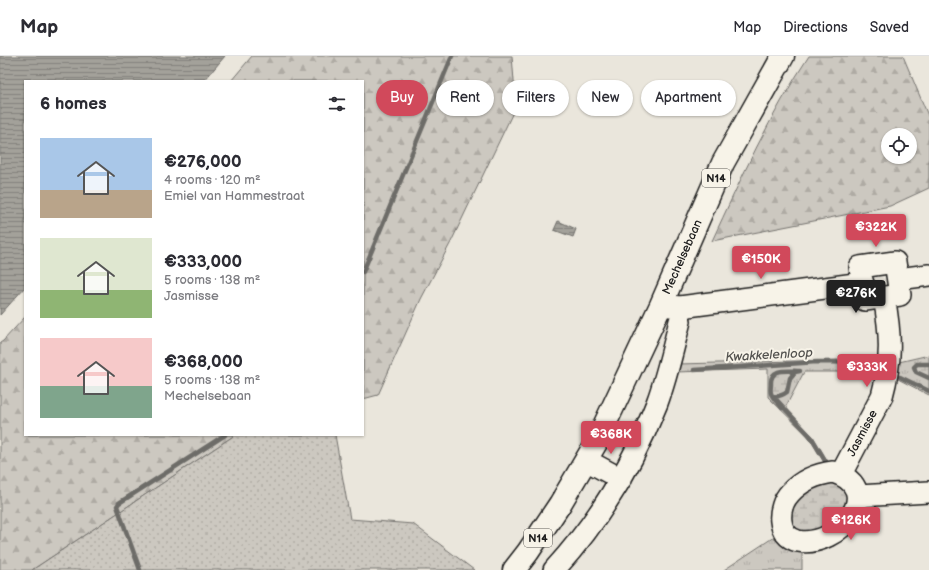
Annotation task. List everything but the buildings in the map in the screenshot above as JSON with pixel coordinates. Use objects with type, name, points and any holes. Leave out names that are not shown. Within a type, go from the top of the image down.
[{"type":"main road","name":"Mechelsebaan","points":[[514,570],[556,510],[596,443],[660,305],[723,163],[783,56]]},
{"type":"street","points":[[895,262],[898,279],[900,295],[865,300],[860,267],[895,262]]},
{"type":"street","points":[[898,279],[929,275]]},
{"type":"street","points":[[660,305],[680,306],[862,283]]},
{"type":"street","name":"Jasmisse","points":[[841,474],[882,396],[885,384],[890,351],[890,335],[884,297]]},
{"type":"street","points":[[554,570],[586,531],[621,479],[643,436],[657,402],[668,369],[680,321]]},
{"type":"street","points":[[586,460],[621,479]]},
{"type":"street","points":[[833,472],[841,474],[851,482],[858,496],[853,515],[834,533],[815,540],[806,541],[792,538],[785,533],[781,523],[781,512],[784,502],[789,494],[806,480],[825,473],[833,472]]},
{"type":"street","points":[[858,496],[929,492]]},
{"type":"green space","points":[[252,56],[512,56],[514,80],[502,80],[502,116],[511,116],[451,242],[421,299],[378,395],[364,399],[364,80],[232,80]]},
{"type":"green space","points":[[809,56],[903,56],[929,118],[929,188],[890,206],[712,241],[781,101]]},
{"type":"green space","points":[[24,318],[24,436],[233,436],[32,570],[0,570],[0,343]]},
{"type":"green space","points":[[929,355],[929,395],[896,378],[899,362]]},
{"type":"green space","points":[[876,359],[873,379],[845,372],[804,372],[785,408],[813,436],[830,465],[826,466],[808,436],[768,397],[768,369],[676,372],[678,364]]},
{"type":"green space","points":[[917,364],[929,364],[929,378],[916,372],[914,367]]},
{"type":"green space","points":[[779,371],[800,371],[795,372],[790,378],[787,392],[780,396],[774,397],[770,392],[771,377],[773,374]]},
{"type":"green space","points":[[233,436],[335,436],[350,519],[413,524],[474,570],[32,570]]},
{"type":"green space","points":[[840,480],[851,505],[824,531],[794,532],[788,508],[806,487]]},
{"type":"green space","points":[[777,535],[802,548],[802,570],[724,570]]},
{"type":"shaded area","points":[[0,56],[225,56],[205,80],[24,80],[24,288],[0,315]]},
{"type":"shaded area","points":[[558,221],[576,229],[573,237],[554,230]]},
{"type":"waterway","points":[[364,270],[452,56]]},
{"type":"waterway","name":"Kwakkelenloop","points":[[694,370],[817,362],[870,363]]},
{"type":"waterway","name":"Kwakkelenloop","points":[[929,364],[917,364],[914,367],[916,372],[929,378]]},
{"type":"waterway","points":[[782,408],[772,395],[771,379],[777,372],[800,371],[795,372],[790,378],[787,392],[781,396],[773,396],[811,437],[826,462]]},
{"type":"waterway","name":"Kwakkelenloop","points":[[900,377],[929,391]]},
{"type":"waterway","points":[[140,570],[117,506],[119,503],[223,436]]}]
